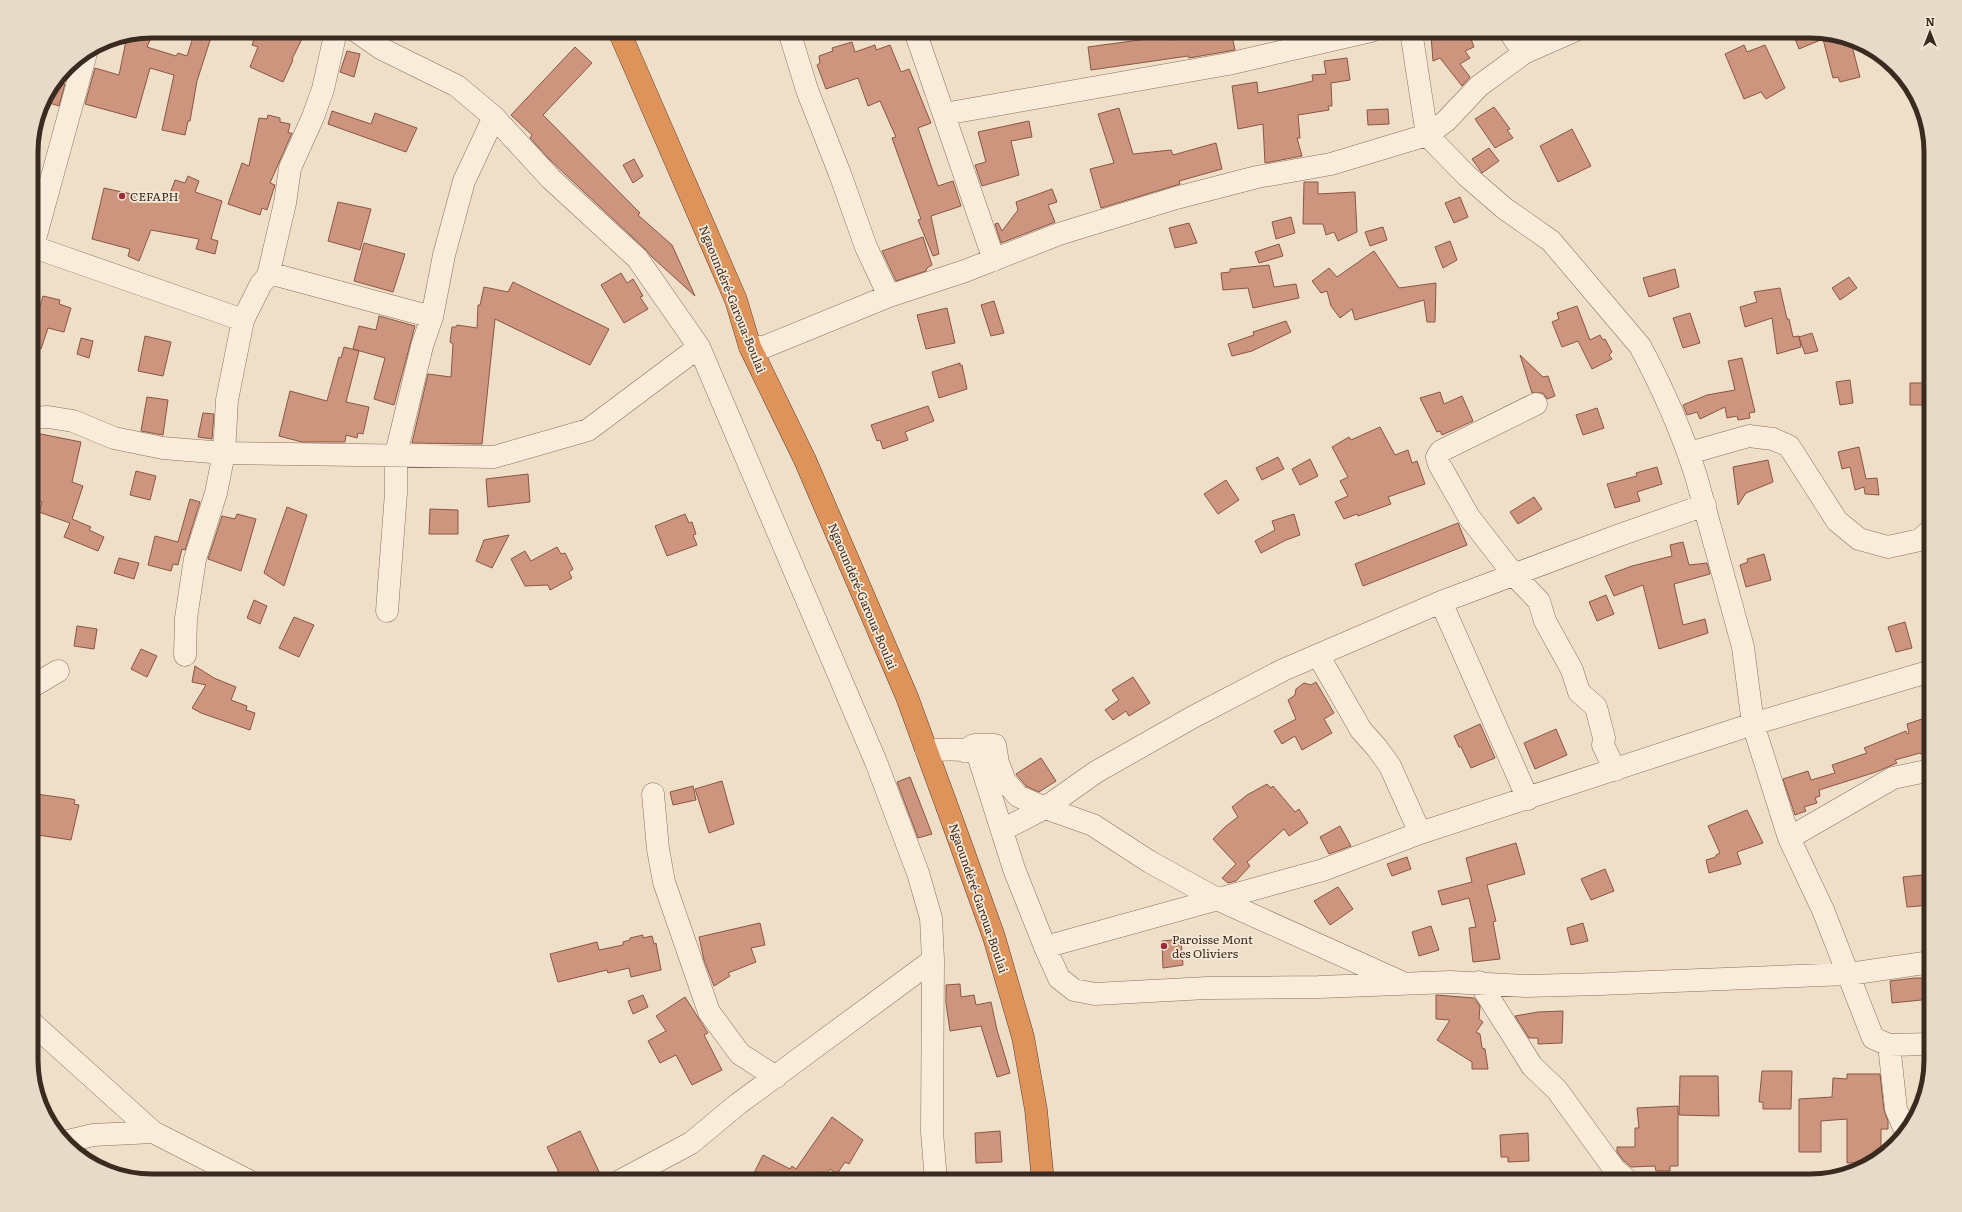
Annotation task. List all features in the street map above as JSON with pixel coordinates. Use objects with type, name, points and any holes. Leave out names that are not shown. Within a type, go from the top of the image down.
[{"type":"highway","name":"Ngaoundéré-Garoua-Boulai","points":[[622,38],[736,300],[750,348],[805,460],[906,697],[926,750],[994,937],[1023,1037],[1036,1110],[1042,1174]]},
{"type":"street","points":[[185,655],[186,618],[195,559],[216,493],[224,453],[227,400],[243,320],[261,284],[268,276],[286,203],[290,168],[313,117],[323,89],[334,38]]},
{"type":"street","points":[[366,38],[382,49],[457,86],[494,117],[552,179],[637,258],[699,347],[876,762],[920,881],[930,918],[933,960],[932,1132],[935,1174]]},
{"type":"street","points":[[791,38],[807,90],[840,174],[866,247],[888,296]]},
{"type":"street","points":[[917,38],[994,260]]},
{"type":"street","points":[[944,114],[1228,64],[1341,38]]},
{"type":"street","points":[[1412,38],[1427,134],[1467,176],[1504,208],[1551,241],[1640,346],[1689,452],[1743,647],[1753,724],[1789,838],[1823,910],[1873,1038],[1889,1045],[1924,1044]]},
{"type":"street","points":[[1514,38],[1524,53]]},
{"type":"street","points":[[750,348],[764,348],[888,296],[994,260],[1059,234],[1176,198],[1257,177],[1331,164],[1427,134],[1446,121],[1479,86],[1524,53],[1558,38]]},
{"type":"street","points":[[38,225],[84,60]]},
{"type":"street","points":[[387,611],[396,493],[396,454],[422,346],[432,317],[444,255],[464,181],[494,117]]},
{"type":"street","points":[[38,248],[243,320]]},
{"type":"street","points":[[268,276],[276,275],[290,278],[432,317]]},
{"type":"street","points":[[38,418],[48,417],[73,421],[114,438],[163,448],[224,453],[396,454],[494,457],[588,430],[699,347]]},
{"type":"street","points":[[1536,404],[1441,451],[1437,457],[1438,464],[1469,516],[1515,576],[1539,601],[1545,620],[1572,670],[1579,692],[1596,707],[1604,738],[1603,745],[1615,770]]},
{"type":"street","points":[[1689,452],[1749,436],[1773,439],[1788,446],[1837,521],[1859,539],[1888,548],[1920,540],[1924,536]]},
{"type":"street","points":[[1002,830],[1045,808],[1096,772],[1179,725],[1284,670],[1441,602],[1515,576],[1617,536],[1704,505]]},
{"type":"street","points":[[1441,602],[1528,799]]},
{"type":"street","points":[[1318,655],[1361,730],[1390,766],[1420,833]]},
{"type":"street","points":[[38,683],[58,670]]},
{"type":"street","points":[[1045,947],[1323,870],[1420,833],[1528,799],[1753,724],[1924,673]]},
{"type":"street","points":[[964,751],[974,745],[995,745],[998,763],[1005,781],[1018,796],[1045,808],[1093,825],[1150,862],[1219,900],[1404,983]]},
{"type":"street","points":[[926,750],[964,751],[974,752],[978,755],[1014,869],[1045,947],[1059,978],[1074,990],[1095,994],[1207,988],[1319,988],[1404,983],[1479,982],[1526,986],[1849,974],[1924,963]]},
{"type":"street","points":[[1789,838],[1893,778],[1924,771]]},
{"type":"street","points":[[653,794],[658,849],[664,882],[709,1012],[740,1054],[776,1077]]},
{"type":"street","points":[[633,1174],[691,1143],[738,1104],[933,960]]},
{"type":"street","points":[[1479,982],[1532,1066],[1557,1090],[1608,1161],[1621,1174]]},
{"type":"street","points":[[38,1028],[153,1132],[235,1174]]},
{"type":"street","points":[[1889,1045],[1896,1109],[1903,1126]]},
{"type":"street","points":[[70,1140],[93,1135],[153,1132]]},
{"type":"building","points":[[143,38],[150,40],[147,47],[176,56],[178,53],[187,56],[193,38],[211,38],[197,81],[190,121],[188,121],[185,135],[162,130],[174,75],[150,68],[136,118],[85,104],[95,68],[119,75],[126,41]]},
{"type":"building","points":[[254,38],[302,38],[283,82],[250,67],[258,47],[252,45]]},
{"type":"building","points":[[1154,38],[1170,38],[1170,40],[1180,38],[1232,38],[1235,50],[1189,58],[1188,56],[1091,70],[1088,47]]},
{"type":"building","points":[[1431,38],[1471,38],[1474,47],[1465,51],[1470,58],[1460,64],[1470,77],[1462,86],[1440,58],[1433,61]]},
{"type":"building","points":[[1795,38],[1825,39],[1852,46],[1860,77],[1840,82],[1838,77],[1833,78],[1823,39],[1799,49]]},
{"type":"building","points":[[852,42],[855,52],[875,45],[876,50],[890,45],[901,72],[909,69],[931,123],[918,128],[938,186],[953,181],[961,206],[931,216],[939,254],[933,256],[918,220],[921,219],[892,138],[896,137],[880,101],[868,106],[858,78],[826,89],[817,65],[820,63],[819,56],[833,51],[832,48]]},
{"type":"building","points":[[1744,45],[1747,52],[1765,45],[1785,88],[1766,99],[1761,92],[1744,99],[1725,54]]},
{"type":"building","points":[[575,47],[592,63],[543,115],[640,213],[638,215],[672,245],[695,296],[550,160],[530,138],[532,135],[511,115]]},
{"type":"building","points":[[347,51],[360,54],[354,77],[340,72]]},
{"type":"building","points":[[1347,58],[1350,80],[1331,83],[1332,106],[1328,106],[1329,110],[1298,115],[1300,138],[1297,138],[1302,156],[1265,163],[1263,124],[1238,129],[1232,86],[1257,82],[1258,93],[1313,81],[1312,75],[1326,74],[1324,61]]},
{"type":"building","points":[[61,83],[65,84],[59,106],[49,103]]},
{"type":"building","points":[[1494,107],[1510,129],[1507,130],[1513,138],[1495,148],[1475,119]]},
{"type":"building","points":[[1119,108],[1133,154],[1171,150],[1173,155],[1216,143],[1222,169],[1179,181],[1180,184],[1101,208],[1090,169],[1114,163],[1098,114]]},
{"type":"building","points":[[1388,109],[1389,124],[1368,125],[1367,110]]},
{"type":"building","points":[[332,111],[371,124],[375,113],[417,128],[406,152],[328,124]]},
{"type":"building","points":[[268,115],[280,118],[280,122],[290,124],[288,133],[292,133],[270,183],[275,185],[267,210],[262,208],[260,215],[228,204],[242,163],[249,166],[259,118],[267,119]]},
{"type":"building","points":[[1029,121],[1032,137],[1011,141],[1019,175],[982,186],[975,165],[986,162],[978,132]]},
{"type":"building","points":[[1572,129],[1591,166],[1558,182],[1540,146]]},
{"type":"building","points":[[1489,148],[1499,161],[1482,173],[1472,159]]},
{"type":"building","points":[[634,159],[643,176],[633,183],[623,165]]},
{"type":"building","points":[[188,176],[199,181],[195,192],[222,201],[211,239],[218,241],[215,254],[196,249],[199,239],[151,230],[139,261],[128,256],[130,249],[92,239],[104,188],[167,202],[175,180],[185,183]]},
{"type":"building","points":[[1304,182],[1318,182],[1318,194],[1355,192],[1357,232],[1338,241],[1334,232],[1326,235],[1323,224],[1303,224]]},
{"type":"building","points":[[1052,189],[1057,202],[1048,205],[1055,222],[1001,243],[995,224],[998,223],[1002,231],[1018,210],[1016,202]]},
{"type":"building","points":[[1460,197],[1468,217],[1454,223],[1445,203]]},
{"type":"building","points":[[338,202],[371,209],[360,250],[328,241]]},
{"type":"building","points":[[1291,217],[1295,233],[1276,239],[1272,222]]},
{"type":"building","points":[[1189,223],[1197,243],[1175,248],[1169,228]]},
{"type":"building","points":[[1383,227],[1387,240],[1370,246],[1365,232]]},
{"type":"building","points":[[923,237],[932,265],[927,268],[926,271],[896,281],[882,251]]},
{"type":"building","points":[[1450,241],[1457,260],[1443,268],[1435,247]]},
{"type":"building","points":[[364,243],[405,254],[393,292],[354,281]]},
{"type":"building","points":[[1279,244],[1283,256],[1259,263],[1255,252]]},
{"type":"building","points":[[1374,251],[1399,288],[1436,283],[1435,322],[1427,322],[1424,300],[1355,320],[1352,309],[1340,318],[1331,306],[1327,291],[1321,293],[1312,281],[1329,268],[1337,277]]},
{"type":"building","points":[[1269,265],[1274,287],[1296,284],[1299,298],[1253,308],[1248,288],[1223,290],[1221,273],[1230,272],[1230,269]]},
{"type":"building","points":[[1675,269],[1679,287],[1649,297],[1643,278]]},
{"type":"building","points":[[621,273],[627,283],[633,279],[643,296],[640,297],[648,309],[624,323],[601,285]]},
{"type":"building","points":[[1849,277],[1857,288],[1840,300],[1832,288]]},
{"type":"building","points":[[513,282],[609,329],[590,365],[495,319],[482,444],[412,443],[428,374],[451,377],[453,344],[450,342],[452,327],[456,327],[457,325],[477,328],[478,305],[480,305],[484,287],[508,292]]},
{"type":"building","points":[[1780,288],[1793,337],[1799,336],[1801,347],[1777,354],[1772,318],[1745,327],[1740,307],[1757,302],[1754,292]]},
{"type":"building","points":[[43,296],[60,300],[59,304],[71,308],[64,332],[48,328],[41,349],[38,348],[38,313]]},
{"type":"building","points":[[994,301],[1004,333],[991,336],[981,305]]},
{"type":"building","points":[[1577,306],[1590,340],[1600,335],[1603,340],[1605,339],[1612,352],[1609,355],[1612,359],[1592,369],[1578,341],[1562,347],[1552,322],[1559,319],[1557,313]]},
{"type":"building","points":[[947,308],[955,343],[926,349],[917,315]]},
{"type":"building","points":[[1690,313],[1700,343],[1683,348],[1673,318]]},
{"type":"building","points":[[379,316],[415,326],[394,405],[374,399],[385,358],[353,349],[359,326],[376,330]]},
{"type":"building","points":[[1286,321],[1291,332],[1252,351],[1232,356],[1228,344],[1254,335],[1253,332]]},
{"type":"building","points":[[1812,333],[1818,351],[1805,354],[1799,337]]},
{"type":"building","points":[[145,336],[171,342],[163,376],[138,371]]},
{"type":"building","points":[[81,338],[93,341],[89,358],[77,354]]},
{"type":"building","points":[[344,347],[359,351],[346,402],[369,407],[363,434],[358,433],[357,438],[346,435],[345,442],[302,442],[279,436],[290,391],[327,401],[339,357],[341,358]]},
{"type":"building","points":[[1520,355],[1543,377],[1548,376],[1555,396],[1547,399],[1543,393],[1532,393]]},
{"type":"building","points":[[1742,358],[1755,412],[1749,413],[1750,418],[1738,420],[1737,416],[1727,418],[1725,407],[1700,419],[1697,412],[1687,415],[1683,405],[1707,395],[1735,390],[1728,361]]},
{"type":"building","points":[[960,363],[960,366],[962,365],[967,389],[939,398],[932,372]]},
{"type":"building","points":[[1850,380],[1853,403],[1840,405],[1836,382]]},
{"type":"building","points":[[1910,383],[1924,383],[1924,405],[1910,405]]},
{"type":"building","points":[[1440,392],[1444,404],[1462,396],[1473,421],[1442,435],[1440,431],[1437,432],[1420,398]]},
{"type":"building","points":[[147,397],[168,400],[163,435],[141,431]]},
{"type":"building","points":[[928,406],[934,421],[905,432],[908,440],[883,449],[880,440],[877,441],[871,425]]},
{"type":"building","points":[[1597,408],[1604,428],[1583,435],[1576,415]]},
{"type":"building","points":[[203,413],[214,414],[212,439],[198,437]]},
{"type":"building","points":[[1380,427],[1395,455],[1408,450],[1412,463],[1417,461],[1425,484],[1388,497],[1391,504],[1358,516],[1357,514],[1344,519],[1335,502],[1348,496],[1340,481],[1348,477],[1332,447],[1349,437],[1351,440]]},
{"type":"building","points":[[38,433],[81,442],[72,482],[83,486],[72,519],[91,527],[89,530],[104,537],[98,551],[64,537],[70,523],[39,512],[42,502],[38,501]]},
{"type":"building","points":[[1859,447],[1866,479],[1877,478],[1879,495],[1865,494],[1864,487],[1855,490],[1850,467],[1842,469],[1838,452]]},
{"type":"building","points":[[1278,457],[1284,469],[1262,480],[1256,468]]},
{"type":"building","points":[[1310,459],[1318,476],[1300,485],[1292,469]]},
{"type":"building","points":[[1768,460],[1773,482],[1746,493],[1738,505],[1733,467]]},
{"type":"building","points":[[1657,467],[1662,484],[1637,492],[1640,501],[1615,508],[1607,484],[1637,476],[1636,473]]},
{"type":"building","points":[[136,471],[156,476],[150,500],[130,495]]},
{"type":"building","points":[[528,474],[530,502],[488,507],[486,479]]},
{"type":"building","points":[[1226,480],[1239,500],[1218,514],[1204,494]]},
{"type":"building","points":[[1534,497],[1542,509],[1518,524],[1510,512]]},
{"type":"building","points":[[190,499],[200,502],[185,550],[182,549],[178,565],[173,564],[171,571],[148,565],[155,536],[178,542]]},
{"type":"building","points":[[287,507],[307,515],[284,586],[264,573]]},
{"type":"building","points":[[430,509],[458,510],[458,534],[429,534]]},
{"type":"building","points":[[237,514],[256,519],[241,571],[208,559],[222,516],[235,519]]},
{"type":"building","points":[[685,514],[689,523],[692,522],[696,534],[693,535],[697,545],[667,556],[655,526]]},
{"type":"building","points":[[1294,514],[1300,535],[1286,540],[1261,553],[1255,541],[1275,530],[1272,521]]},
{"type":"building","points":[[1458,523],[1467,545],[1363,586],[1355,564]]},
{"type":"building","points":[[509,535],[492,568],[476,561],[484,540]]},
{"type":"building","points":[[1683,542],[1689,565],[1707,563],[1710,574],[1674,584],[1683,625],[1705,619],[1708,633],[1659,649],[1643,585],[1614,596],[1605,576],[1632,566],[1672,556],[1670,545]]},
{"type":"building","points":[[557,547],[561,554],[565,553],[573,569],[569,572],[572,578],[550,590],[548,585],[525,586],[511,559],[525,551],[531,561]]},
{"type":"building","points":[[1764,554],[1771,580],[1746,587],[1740,565],[1748,562],[1747,559]]},
{"type":"building","points":[[119,558],[139,563],[134,579],[114,573]]},
{"type":"building","points":[[1606,595],[1614,614],[1597,621],[1589,602]]},
{"type":"building","points":[[254,600],[267,606],[260,624],[247,618]]},
{"type":"building","points":[[294,617],[314,625],[299,657],[279,648]]},
{"type":"building","points":[[1905,622],[1912,648],[1896,652],[1888,627]]},
{"type":"building","points":[[77,626],[97,629],[94,649],[74,646]]},
{"type":"building","points":[[141,649],[157,656],[147,677],[131,669]]},
{"type":"building","points":[[195,666],[214,678],[236,687],[231,700],[247,706],[246,710],[255,713],[250,730],[201,713],[192,708],[206,685],[192,682]]},
{"type":"building","points":[[1133,677],[1150,703],[1129,716],[1126,711],[1113,720],[1105,710],[1119,700],[1112,690]]},
{"type":"building","points":[[1316,682],[1334,713],[1324,719],[1332,733],[1302,750],[1295,736],[1282,744],[1274,731],[1296,719],[1288,700],[1295,695],[1296,689],[1304,683],[1311,685]]},
{"type":"building","points":[[1924,718],[1924,757],[1920,753],[1895,760],[1897,763],[1876,772],[1819,790],[1820,796],[1815,798],[1817,803],[1804,807],[1806,811],[1795,815],[1783,779],[1808,771],[1811,780],[1835,773],[1832,765],[1867,753],[1864,748],[1906,731],[1907,734],[1909,733],[1907,724]]},
{"type":"building","points":[[1480,724],[1495,758],[1471,768],[1454,736]]},
{"type":"building","points":[[1556,729],[1567,755],[1535,769],[1524,743]]},
{"type":"building","points":[[1041,758],[1056,781],[1039,792],[1026,786],[1016,774]]},
{"type":"building","points":[[910,777],[932,834],[918,838],[897,782]]},
{"type":"building","points":[[722,781],[734,824],[709,833],[695,789]]},
{"type":"building","points":[[1267,784],[1271,788],[1273,786],[1295,812],[1299,809],[1308,823],[1289,836],[1284,829],[1247,862],[1250,866],[1236,881],[1228,883],[1222,878],[1236,864],[1213,839],[1238,817],[1232,807],[1247,795]]},
{"type":"building","points":[[693,786],[696,800],[673,805],[670,792]]},
{"type":"building","points":[[38,794],[72,799],[75,800],[74,804],[79,805],[71,840],[38,835]]},
{"type":"building","points":[[1747,810],[1763,843],[1737,852],[1741,864],[1709,873],[1706,860],[1716,857],[1716,855],[1720,853],[1708,826]]},
{"type":"building","points":[[1340,826],[1351,846],[1329,854],[1320,837]]},
{"type":"building","points":[[1516,843],[1525,874],[1487,885],[1496,921],[1493,922],[1500,959],[1473,962],[1469,928],[1476,927],[1469,898],[1442,905],[1438,891],[1472,882],[1466,858]]},
{"type":"building","points":[[1407,857],[1411,869],[1392,876],[1387,864]]},
{"type":"building","points":[[1605,869],[1614,891],[1591,900],[1581,879]]},
{"type":"building","points":[[1924,875],[1924,906],[1907,907],[1903,877]]},
{"type":"building","points":[[1338,887],[1353,909],[1330,925],[1314,901]]},
{"type":"building","points":[[760,923],[765,945],[751,948],[756,962],[728,973],[730,976],[714,986],[704,960],[699,937]]},
{"type":"building","points":[[1583,923],[1588,941],[1571,945],[1567,928]]},
{"type":"building","points":[[1431,926],[1439,950],[1419,956],[1412,932]]},
{"type":"building","points":[[643,935],[643,938],[652,936],[654,944],[656,943],[661,970],[631,977],[629,968],[608,973],[607,970],[558,982],[550,954],[597,942],[599,950],[623,945],[623,942],[630,940],[630,938]]},
{"type":"building","points":[[1181,939],[1183,965],[1163,968],[1162,941]]},
{"type":"building","points":[[1924,978],[1924,1000],[1892,1003],[1890,981]]},
{"type":"building","points":[[960,984],[961,997],[974,995],[976,1005],[991,1002],[997,1030],[1010,1073],[997,1077],[981,1026],[950,1031],[946,1003],[946,985]]},
{"type":"building","points":[[643,995],[648,1007],[633,1014],[628,1001]]},
{"type":"building","points":[[1436,995],[1474,998],[1480,1006],[1479,1019],[1483,1022],[1476,1032],[1480,1034],[1482,1048],[1485,1049],[1488,1069],[1472,1069],[1472,1062],[1437,1040],[1450,1020],[1436,1019]]},
{"type":"building","points":[[685,997],[708,1033],[704,1035],[722,1070],[692,1085],[676,1055],[660,1063],[648,1041],[666,1031],[656,1016]]},
{"type":"building","points":[[1563,1011],[1562,1043],[1538,1044],[1538,1038],[1529,1038],[1515,1016],[1538,1012]]},
{"type":"building","points":[[1762,1071],[1792,1071],[1791,1109],[1763,1109],[1763,1102],[1759,1102]]},
{"type":"building","points":[[1847,1074],[1880,1074],[1884,1110],[1888,1121],[1888,1129],[1881,1129],[1881,1150],[1858,1163],[1847,1163],[1847,1119],[1821,1121],[1821,1152],[1799,1152],[1799,1099],[1832,1097],[1833,1078],[1847,1079]]},
{"type":"building","points":[[1680,1076],[1718,1076],[1719,1116],[1679,1115]]},
{"type":"building","points":[[1678,1106],[1678,1166],[1670,1166],[1670,1171],[1656,1171],[1655,1166],[1631,1167],[1624,1161],[1617,1152],[1617,1147],[1635,1147],[1635,1128],[1639,1128],[1637,1108]]},
{"type":"building","points":[[832,1117],[863,1140],[849,1164],[845,1162],[837,1174],[830,1169],[827,1174],[822,1172],[821,1174],[754,1174],[763,1155],[790,1169],[792,1166],[796,1169]]},
{"type":"building","points":[[580,1131],[600,1174],[560,1174],[547,1147]]},
{"type":"building","points":[[1000,1131],[1002,1162],[976,1163],[975,1133]]},
{"type":"building","points":[[1528,1133],[1529,1161],[1508,1162],[1508,1157],[1501,1157],[1500,1135]]},
{"type":"place","name":"CEFAPH","points":[[122,196]]},
{"type":"place","name":"Paroisse Mont des Oliviers","points":[[1164,946]]}]
